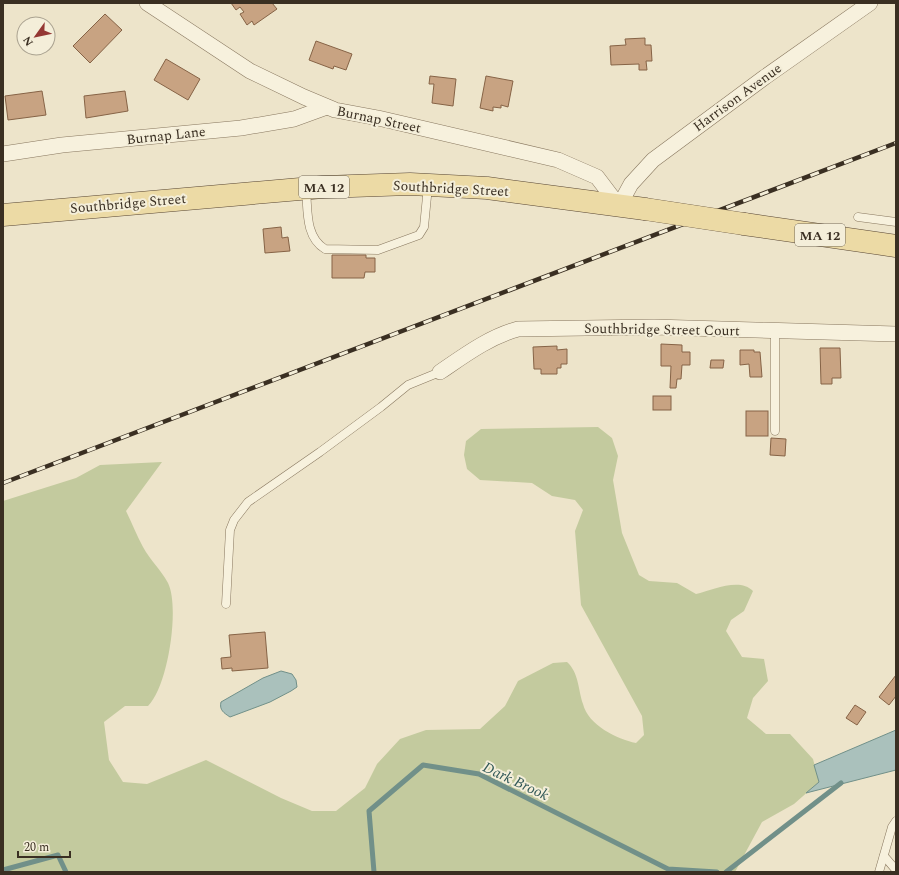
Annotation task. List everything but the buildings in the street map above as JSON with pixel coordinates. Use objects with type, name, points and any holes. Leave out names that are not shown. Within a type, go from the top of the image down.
[{"type":"main road","name":"Southbridge Street","points":[[3,215],[40,210],[306,188],[428,185],[487,188],[896,246]]},
{"type":"street","name":"Burnap Street","points":[[147,3],[250,71],[287,90],[327,107],[558,160],[597,177],[619,206]]},
{"type":"street","name":"Harrison Avenue","points":[[619,206],[631,184],[653,160],[765,77],[870,3]]},
{"type":"street","name":"Burnap Lane","points":[[3,154],[62,145],[241,128],[294,119],[327,107]]},
{"type":"street","name":"Southbridge Street Court","points":[[440,372],[487,340],[502,333],[518,329],[654,327],[896,334]]},
{"type":"lane","points":[[306,188],[310,233],[319,245],[325,248],[378,250],[419,235],[424,226],[428,185]]},
{"type":"lane","points":[[858,217],[896,222]]},
{"type":"lane","points":[[775,330],[775,431]]},
{"type":"lane","points":[[226,604],[230,530],[240,511],[248,502],[320,452],[408,385],[440,372]]},
{"type":"lane","points":[[879,872],[892,827],[896,821]]},
{"type":"lane","points":[[884,856],[896,870]]},
{"type":"lane","points":[[884,856],[886,872]]},
{"type":"green space","points":[[598,427],[612,438],[618,456],[613,480],[622,533],[639,575],[649,581],[677,583],[696,594],[733,585],[741,585],[753,591],[744,611],[731,620],[726,631],[742,657],[764,659],[768,681],[753,698],[747,718],[766,734],[790,734],[813,759],[819,782],[794,804],[762,822],[735,872],[3,872],[3,501],[76,478],[100,465],[162,462],[126,511],[143,547],[168,583],[173,610],[170,646],[161,682],[155,696],[148,706],[125,706],[104,722],[109,760],[123,782],[147,784],[206,760],[281,798],[312,811],[336,811],[365,788],[377,764],[400,739],[426,730],[480,729],[505,706],[518,681],[553,663],[567,662],[571,666],[578,682],[581,698],[586,712],[597,725],[620,738],[636,743],[644,735],[642,716],[581,605],[575,531],[583,510],[575,500],[552,496],[532,483],[480,480],[467,469],[464,455],[466,441],[481,429]]},
{"type":"water","points":[[281,671],[292,674],[296,680],[297,687],[270,702],[230,717],[222,711],[221,702],[263,678]]},
{"type":"water","points":[[896,730],[896,770],[806,793],[819,782],[814,765]]},
{"type":"waterway","name":"Dark Brook","points":[[374,872],[369,811],[423,765],[479,774],[668,869],[717,872]]},
{"type":"waterway","name":"Dark Brook","points":[[726,872],[841,783]]},
{"type":"waterway","name":"Dark Brook","points":[[3,870],[58,855],[66,872]]},
{"type":"railway","points":[[3,483],[896,143]]}]
